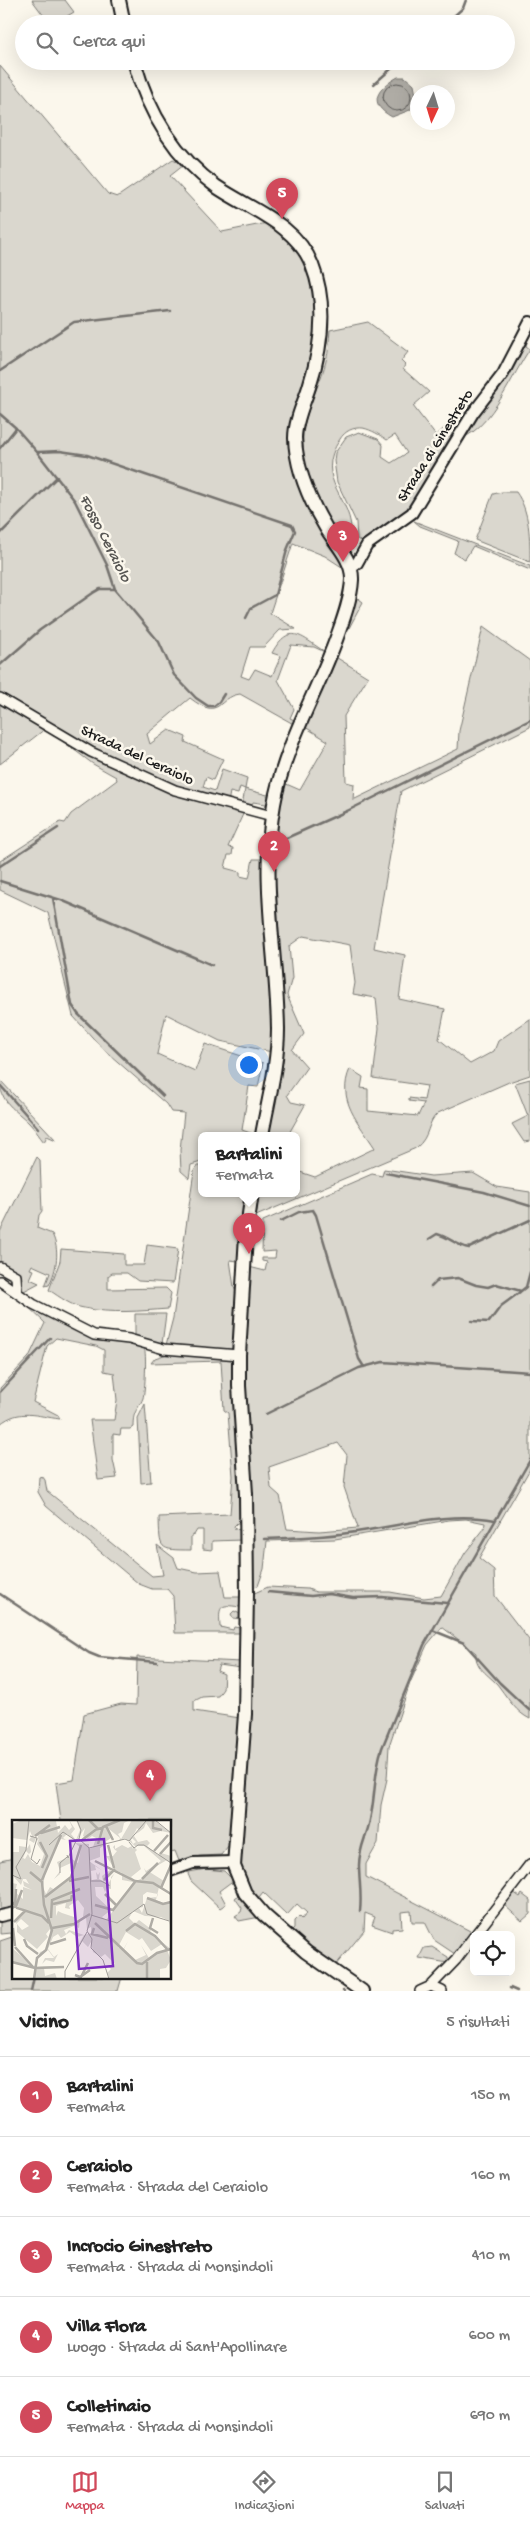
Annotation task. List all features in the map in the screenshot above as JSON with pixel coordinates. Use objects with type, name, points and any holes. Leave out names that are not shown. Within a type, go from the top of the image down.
[{"type":"main road","points":[[119,0],[122,15]]},
{"type":"main road","points":[[137,70],[149,107],[181,154],[218,187],[288,231],[301,245],[311,262],[319,291],[322,328],[315,367],[297,423],[296,451],[311,500],[350,568],[351,583],[340,628],[285,761],[272,816],[269,873],[277,1038],[262,1132]]},
{"type":"main road","points":[[251,1197],[246,1236],[238,1386],[246,1494],[247,1593],[243,1744],[234,1862],[236,1875],[242,1888],[264,1915],[312,1956],[362,1991]]},
{"type":"street","name":"Strada di Ginestreto","points":[[350,568],[357,563],[367,545],[412,513],[473,413],[503,374],[530,322]]},
{"type":"street","name":"Strada del Ceraiolo","points":[[0,698],[91,752],[175,790],[272,816]]},
{"type":"street","points":[[0,1267],[16,1276],[17,1291]]},
{"type":"street","points":[[0,1281],[45,1311],[94,1335],[129,1339],[164,1349],[239,1354]]},
{"type":"street","points":[[171,1871],[197,1862],[234,1862]]},
{"type":"street","points":[[478,1931],[530,1864]]},
{"type":"street","points":[[420,1991],[431,1986],[456,1960],[470,1941]]},
{"type":"street","points":[[431,1986],[442,1991]]},
{"type":"shaded area","points":[[32,0],[65,0],[74,12],[69,15],[43,15]]},
{"type":"shaded area","points":[[0,66],[108,194],[117,197],[173,159],[184,165],[170,176],[222,232],[267,223],[290,238],[298,248],[313,283],[316,295],[318,333],[292,448],[345,569],[325,556],[293,543],[270,613],[296,629],[280,630],[264,647],[250,647],[241,676],[249,679],[255,669],[272,676],[281,656],[272,653],[285,637],[291,635],[303,638],[327,653],[314,647],[291,645],[278,680],[294,709],[290,718],[298,722],[297,726],[240,694],[227,699],[213,708],[200,705],[190,698],[147,734],[150,744],[169,730],[186,737],[185,742],[223,759],[213,780],[206,777],[203,787],[215,791],[222,769],[247,778],[245,789],[240,787],[238,794],[230,792],[228,803],[167,784],[138,771],[82,742],[0,694]]},
{"type":"shaded area","points":[[368,322],[408,352],[401,361],[405,365],[403,369],[429,392],[413,406],[436,436],[468,400],[471,401],[471,405],[448,441],[412,508],[363,543],[357,539],[356,522],[337,482],[334,461],[335,453],[346,437],[359,432],[378,439],[383,445],[382,457],[391,463],[407,453],[395,435],[387,440],[373,431],[356,428],[342,436],[333,454],[330,467],[336,489],[351,523],[351,537],[343,543],[326,514],[311,482],[303,449],[303,432],[309,408],[326,361],[330,330]]},
{"type":"shaded area","points":[[530,331],[526,346],[530,349],[501,398],[483,423],[473,432],[462,438],[487,400],[508,375]]},
{"type":"shaded area","points":[[516,492],[521,500],[527,516],[530,562],[475,540],[493,494]]},
{"type":"shaded area","points":[[414,521],[530,566],[530,570],[473,546],[465,559],[454,553],[458,541],[420,526]]},
{"type":"shaded area","points":[[354,595],[363,602],[334,656],[368,677],[344,716],[346,782],[354,784],[353,800],[458,749],[459,731],[483,627],[530,661],[530,727],[401,791],[374,948],[405,955],[399,999],[445,1009],[439,1039],[470,1064],[494,1051],[498,1041],[530,1019],[530,1075],[509,1082],[438,1113],[434,1117],[424,1139],[416,1148],[256,1216],[257,1208],[254,1207],[256,1197],[300,1197],[300,1172],[315,1177],[375,1148],[351,1111],[346,1091],[346,1080],[350,1069],[363,1077],[361,1088],[368,1089],[368,1111],[418,1116],[424,1103],[409,1101],[409,1098],[424,1100],[427,1086],[373,1078],[379,1028],[376,998],[353,994],[355,983],[350,945],[303,936],[289,946],[292,978],[287,995],[304,1034],[292,1050],[307,1067],[287,1095],[291,1102],[305,1105],[290,1132],[267,1132],[279,987],[273,841],[284,783],[300,790],[328,741],[305,727]]},
{"type":"shaded area","points":[[0,703],[45,729],[0,764]]},
{"type":"shaded area","points":[[61,740],[150,782],[196,799],[244,812],[228,847],[233,848],[232,855],[228,855],[225,868],[240,872],[240,876],[249,878],[253,859],[264,859],[272,1052],[220,1041],[166,1014],[157,1054],[195,1071],[205,1044],[263,1063],[258,1087],[249,1086],[242,1130],[248,1132],[198,1132],[198,1163],[191,1165],[189,1178],[181,1171],[180,1150],[184,1113],[171,1112],[166,1104],[102,1048],[73,1016],[48,913],[0,890],[0,861],[60,822],[65,823],[71,814],[117,780],[116,777],[93,764]]},
{"type":"shaded area","points":[[245,789],[271,796],[269,812],[265,811],[266,804],[253,802],[251,809],[242,806]]},
{"type":"shaded area","points":[[530,1079],[530,1141],[524,1142],[512,1124],[528,1116],[515,1083]]},
{"type":"shaded area","points":[[0,1080],[56,1140],[47,1136],[44,1142],[31,1125],[9,1105],[5,1100]]},
{"type":"shaded area","points":[[37,1157],[40,1160],[42,1211],[39,1215],[37,1228],[52,1234],[57,1253],[54,1273],[49,1285],[45,1286],[50,1273],[32,1265],[30,1269],[34,1270],[30,1279],[39,1283],[22,1292],[0,1264],[0,1232]]},
{"type":"shaded area","points":[[198,1166],[198,1197],[247,1197],[237,1280],[238,1261],[230,1260],[234,1287],[238,1297],[233,1350],[166,1345],[173,1318],[194,1171]]},
{"type":"shaded area","points":[[384,1169],[431,1176],[473,1173],[497,1187],[530,1192],[530,1469],[479,1558],[494,1570],[495,1596],[529,1640],[530,1719],[517,1709],[481,1668],[476,1659],[476,1653],[442,1627],[427,1645],[410,1683],[389,1746],[387,1779],[381,1805],[378,1843],[366,1864],[366,1877],[470,1931],[470,1935],[455,1954],[434,1940],[425,1922],[412,1922],[411,1911],[401,1912],[402,1928],[392,1929],[392,1932],[372,1925],[375,1917],[365,1913],[364,1931],[335,1966],[311,1950],[290,1932],[294,1928],[294,1921],[299,1916],[302,1919],[307,1913],[297,1904],[287,1915],[263,1892],[256,1901],[247,1886],[240,1865],[250,1595],[268,1587],[308,1589],[316,1592],[390,1592],[424,1598],[441,1596],[465,1553],[484,1529],[485,1523],[466,1519],[449,1520],[335,1539],[267,1541],[264,1569],[258,1586],[250,1588],[253,1542],[241,1387],[249,1267],[265,1271],[267,1262],[262,1261],[262,1258],[275,1258],[276,1251],[262,1252],[263,1221],[372,1174],[382,1176]],"holes":[[[338,1443],[347,1455],[344,1487],[358,1528],[319,1531],[287,1529],[280,1496],[271,1488],[269,1467]]]},
{"type":"shaded area","points":[[147,1245],[178,1249],[173,1283],[138,1281],[127,1273],[112,1273],[108,1276],[108,1289],[166,1288],[171,1293],[168,1309],[126,1312],[94,1310],[79,1307],[49,1290],[60,1261],[61,1249],[124,1254],[124,1265],[144,1265]]},
{"type":"shaded area","points":[[23,1302],[84,1335],[144,1347],[146,1364],[144,1394],[135,1413],[133,1427],[121,1429],[120,1435],[113,1434],[113,1460],[117,1478],[98,1480],[90,1420],[114,1420],[117,1400],[114,1373],[104,1371],[104,1350],[96,1346],[56,1338],[47,1346],[33,1402],[58,1415],[60,1419],[28,1414],[14,1416],[0,1424],[0,1388],[29,1357],[45,1323]]},
{"type":"shaded area","points":[[135,1314],[166,1314],[162,1344],[135,1337]]},
{"type":"shaded area","points":[[173,1352],[231,1357],[232,1360],[241,1523],[237,1523],[234,1526],[235,1529],[241,1530],[242,1540],[212,1541],[212,1550],[203,1549],[203,1530],[197,1530],[191,1536],[191,1550],[167,1548],[161,1542],[159,1517],[230,1514],[233,1476],[228,1413],[224,1410],[221,1361],[151,1363],[155,1358]]},
{"type":"shaded area","points":[[145,1404],[151,1482],[141,1483],[138,1418]]},
{"type":"shaded area","points":[[42,1476],[45,1480],[47,1491],[152,1576],[163,1575],[157,1545],[174,1558],[178,1568],[197,1572],[220,1571],[225,1597],[242,1597],[239,1607],[227,1606],[221,1608],[220,1627],[233,1630],[234,1627],[240,1628],[241,1619],[233,1618],[231,1614],[234,1611],[242,1615],[242,1633],[175,1633],[173,1596],[167,1589],[152,1589],[139,1584],[46,1506],[38,1492],[39,1477]]},
{"type":"shaded area","points":[[137,1657],[241,1662],[241,1668],[219,1665],[217,1671],[224,1674],[223,1689],[218,1696],[202,1697],[194,1701],[194,1711],[240,1718],[239,1756],[235,1763],[232,1841],[221,1855],[200,1856],[179,1861],[175,1851],[171,1852],[171,1820],[61,1820],[56,1783],[74,1780],[84,1714],[121,1704],[136,1705]]},
{"type":"shaded area","points":[[12,1858],[12,1910],[0,1912],[0,1861]]},
{"type":"shaded area","points":[[206,1869],[224,1871],[232,1879],[232,1884],[231,1882],[219,1891],[226,1904],[220,1908],[191,1881],[188,1874],[189,1872]]},
{"type":"shaded area","points":[[513,1892],[520,1897],[522,1894],[530,1900],[530,1914],[522,1921],[504,1905]]},
{"type":"shaded area","points":[[240,1894],[260,1917],[239,1921],[235,1916],[241,1912],[242,1908],[235,1898]]},
{"type":"shaded area","points":[[12,1917],[12,1937],[11,1933],[0,1934],[0,1919]]},
{"type":"shaded area","points":[[12,1937],[12,1978],[122,1978],[118,1991],[0,1991],[0,1941]]},
{"type":"shaded area","points":[[432,1947],[448,1957],[448,1963],[419,1958],[424,1948]]},
{"type":"water","points":[[398,77],[405,77],[414,85],[410,85],[410,110],[392,117],[384,112],[377,101],[380,91]]},
{"type":"waterway","points":[[455,15],[463,8],[466,0]]},
{"type":"waterway","points":[[374,84],[390,70]]},
{"type":"waterway","points":[[0,371],[74,322],[170,311]]},
{"type":"waterway","name":"Fosso Ceraiolo","points":[[0,414],[16,428],[37,452],[75,501],[107,565],[115,589],[159,642],[174,675],[196,698],[208,706],[214,706],[224,694]]},
{"type":"waterway","points":[[0,448],[16,428]]},
{"type":"waterway","points":[[38,452],[60,451],[87,455],[292,525],[295,531],[287,550],[275,595],[251,608],[246,618]]},
{"type":"waterway","points":[[0,534],[57,477]]},
{"type":"waterway","points":[[0,665],[40,630],[93,593],[100,589],[115,589]]},
{"type":"waterway","points":[[282,840],[347,811],[530,720]]},
{"type":"waterway","points":[[0,866],[58,828]]},
{"type":"waterway","points":[[0,881],[61,900],[212,965]]},
{"type":"waterway","points":[[53,898],[72,1005],[78,1014],[163,1096]]},
{"type":"waterway","points":[[0,1085],[38,1128]]},
{"type":"waterway","points":[[386,1173],[484,1192],[530,1206]]},
{"type":"waterway","points":[[281,1221],[299,1212],[313,1210],[316,1215],[359,1359],[364,1367]]},
{"type":"waterway","points":[[429,1239],[437,1234],[469,1248],[530,1220]]},
{"type":"waterway","points":[[431,1287],[438,1280],[458,1278],[476,1285],[488,1287],[496,1284],[521,1291],[526,1287],[530,1272]]},
{"type":"waterway","points":[[472,1321],[489,1322],[501,1306],[520,1292]]},
{"type":"waterway","points":[[0,1392],[50,1338]]},
{"type":"waterway","points":[[266,1414],[359,1368],[383,1362],[530,1372]]},
{"type":"waterway","points":[[360,1911],[360,1855],[371,1818],[377,1768],[382,1748],[424,1645],[530,1460]]},
{"type":"waterway","points":[[264,1539],[338,1534],[458,1517],[495,1520]]},
{"type":"waterway","points":[[268,1592],[311,1596],[329,1594],[353,1598],[382,1597],[447,1603]]},
{"type":"waterway","points":[[0,1594],[89,1653],[99,1657],[157,1662]]},
{"type":"waterway","points":[[432,1630],[464,1643],[500,1683],[530,1711]]},
{"type":"waterway","points":[[31,1991],[34,1978]]},
{"type":"waterway","points":[[510,1988],[517,1991]]},
{"type":"place","name":"Colletinaio","points":[[282,219]]},
{"type":"place","name":"Incrocio Ginestreto","points":[[343,562]]},
{"type":"place","name":"Ceraiolo","points":[[274,872]]},
{"type":"place","name":"Bartalini","points":[[249,1254]]},
{"type":"place","name":"Villa Flora","points":[[150,1801]]}]
